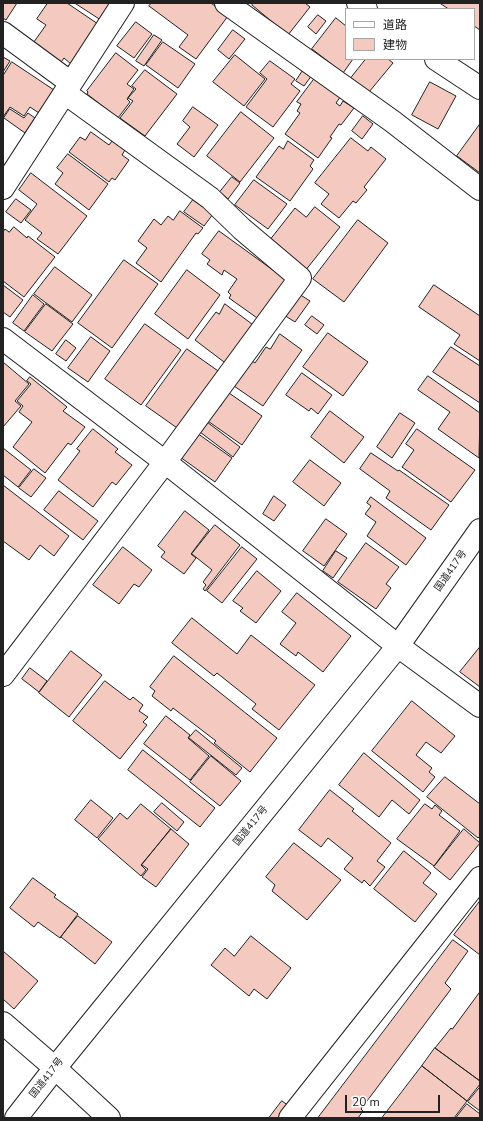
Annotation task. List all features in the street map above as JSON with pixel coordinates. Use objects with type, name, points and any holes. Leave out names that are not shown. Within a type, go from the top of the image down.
[{"type":"main road","points":[[3,188],[123,3]]},
{"type":"main road","points":[[226,3],[392,121],[480,189]]},
{"type":"main road","points":[[3,33],[68,88],[210,198],[242,229],[300,278],[165,462],[3,675]]},
{"type":"main road","points":[[438,60],[477,82]]},
{"type":"main road","points":[[3,339],[165,462],[398,646],[480,706]]},
{"type":"main road","name":"国道417号","points":[[16,1118],[398,646],[480,530]]},
{"type":"main road","points":[[290,1118],[480,878]]},
{"type":"main road","points":[[3,1023],[109,1118]]},
{"type":"building","points":[[3,3],[17,3],[6,20],[3,18]]},
{"type":"building","points":[[48,3],[67,3],[98,24],[71,64],[64,58],[59,65],[31,46],[46,25],[37,19]]},
{"type":"building","points":[[75,3],[111,3],[100,19]]},
{"type":"building","points":[[152,3],[211,3],[228,16],[196,59],[179,47],[188,35],[149,6]]},
{"type":"building","points":[[254,3],[305,3],[310,7],[288,35],[252,5]]},
{"type":"building","points":[[440,3],[480,3],[480,30],[475,27],[475,8],[448,8]]},
{"type":"building","points":[[318,15],[326,21],[316,34],[308,27]]},
{"type":"building","points":[[336,18],[345,25],[345,60],[352,60],[343,73],[312,49]]},
{"type":"building","points":[[136,22],[152,34],[134,58],[117,46]]},
{"type":"building","points":[[233,30],[245,39],[229,59],[218,50]]},
{"type":"building","points":[[154,35],[162,40],[144,66],[136,61]]},
{"type":"building","points":[[163,42],[195,64],[178,88],[146,65]]},
{"type":"building","points":[[116,53],[138,70],[127,84],[134,89],[127,99],[130,102],[118,118],[87,94],[87,91]]},
{"type":"building","points":[[235,55],[265,79],[244,106],[213,82]]},
{"type":"building","points":[[3,57],[10,61],[3,72]]},
{"type":"building","points":[[365,60],[389,60],[393,63],[369,92],[351,78]]},
{"type":"building","points":[[270,61],[295,79],[291,84],[300,91],[273,127],[246,107],[267,79],[260,73]]},
{"type":"building","points":[[12,62],[54,90],[39,113],[30,107],[24,116],[10,107],[3,117],[3,76]]},
{"type":"building","points":[[304,69],[312,75],[304,86],[296,81]]},
{"type":"building","points":[[145,70],[177,94],[145,136],[120,118],[133,101],[128,98],[136,89],[132,86]]},
{"type":"building","points":[[315,78],[341,96],[336,103],[340,106],[343,101],[354,108],[341,125],[339,124],[330,137],[332,138],[318,158],[285,134],[300,113],[297,111],[301,104],[297,102]]},
{"type":"building","points":[[430,82],[456,96],[438,129],[412,115]]},
{"type":"building","points":[[193,107],[218,125],[194,157],[177,144],[190,127],[183,121]]},
{"type":"building","points":[[10,109],[24,118],[28,113],[35,118],[25,133],[4,118]]},
{"type":"building","points":[[241,112],[274,138],[240,182],[207,156]]},
{"type":"building","points":[[363,116],[373,124],[362,139],[352,131]]},
{"type":"building","points":[[480,124],[480,173],[457,156]]},
{"type":"building","points":[[91,132],[109,145],[112,141],[125,150],[122,155],[129,160],[115,180],[112,178],[109,182],[69,152],[80,137],[85,140]]},
{"type":"building","points":[[351,138],[368,151],[371,147],[386,159],[364,187],[367,190],[356,203],[353,201],[339,218],[321,204],[329,194],[315,183]]},
{"type":"building","points":[[288,141],[314,160],[310,166],[313,169],[290,201],[256,177],[279,146],[283,149]]},
{"type":"building","points":[[68,154],[108,184],[89,210],[55,184],[63,173],[57,168]]},
{"type":"building","points":[[31,173],[87,216],[58,254],[37,239],[42,233],[25,220],[37,204],[19,190]]},
{"type":"building","points":[[232,177],[240,183],[228,199],[220,192]]},
{"type":"building","points":[[254,180],[287,204],[268,229],[235,205]]},
{"type":"building","points":[[16,199],[31,210],[21,223],[6,212]]},
{"type":"building","points":[[193,200],[213,214],[204,226],[184,212]]},
{"type":"building","points":[[315,207],[340,227],[305,271],[269,241],[295,208],[306,217]]},
{"type":"building","points":[[180,211],[203,228],[198,234],[196,233],[161,282],[136,263],[147,248],[138,241],[154,219],[161,225],[168,216],[173,220]]},
{"type":"building","points":[[358,220],[388,243],[344,302],[313,279]]},
{"type":"building","points":[[14,227],[27,238],[28,236],[55,257],[24,297],[3,281],[3,232],[5,229],[9,232]]},
{"type":"building","points":[[219,231],[288,281],[260,320],[229,298],[231,295],[228,292],[237,279],[224,270],[222,275],[207,264],[210,260],[202,254]]},
{"type":"building","points":[[124,260],[158,284],[112,348],[78,323]]},
{"type":"building","points":[[55,267],[92,295],[72,322],[34,294]]},
{"type":"building","points":[[187,270],[220,295],[188,339],[155,314]]},
{"type":"building","points":[[3,285],[23,300],[10,317],[3,312]]},
{"type":"building","points":[[434,285],[480,316],[480,361],[454,344],[460,335],[419,307]]},
{"type":"building","points":[[299,294],[310,301],[295,322],[284,315]]},
{"type":"building","points":[[33,295],[44,304],[24,331],[13,323]]},
{"type":"building","points":[[46,304],[73,324],[52,351],[25,332]]},
{"type":"building","points":[[225,304],[256,327],[228,365],[195,340],[216,312],[219,314]]},
{"type":"building","points":[[312,316],[324,325],[317,334],[305,325]]},
{"type":"building","points":[[145,324],[181,350],[141,405],[105,379]]},
{"type":"building","points":[[328,333],[368,362],[343,396],[303,367]]},
{"type":"building","points":[[280,334],[302,350],[263,406],[234,386],[252,361],[255,363],[266,347],[270,349]]},
{"type":"building","points":[[91,337],[110,351],[88,382],[68,368]]},
{"type":"building","points":[[66,340],[76,348],[66,361],[56,354]]},
{"type":"building","points":[[451,347],[480,366],[480,403],[433,372]]},
{"type":"building","points":[[187,349],[221,373],[180,430],[146,406]]},
{"type":"building","points":[[3,362],[29,384],[15,401],[21,406],[3,427]]},
{"type":"building","points":[[302,373],[332,395],[318,414],[311,408],[309,411],[286,395]]},
{"type":"building","points":[[428,376],[480,413],[479,458],[438,429],[450,412],[418,390]]},
{"type":"building","points":[[30,377],[67,407],[63,411],[85,427],[71,445],[68,443],[45,473],[13,447],[32,422],[19,412],[23,406],[17,401],[31,384],[27,381]]},
{"type":"building","points":[[229,393],[262,416],[242,445],[205,419],[216,403],[220,406]]},
{"type":"building","points":[[330,411],[364,437],[344,463],[311,437]]},
{"type":"building","points":[[400,413],[415,423],[392,458],[377,447]]},
{"type":"building","points":[[207,422],[240,447],[233,457],[200,432]]},
{"type":"building","points":[[93,429],[118,449],[115,452],[132,465],[116,485],[112,482],[93,507],[58,480],[80,451],[77,449]]},
{"type":"building","points":[[417,429],[475,470],[451,502],[402,467],[414,450],[406,444]]},
{"type":"building","points":[[197,433],[232,458],[215,482],[180,457]]},
{"type":"building","points":[[3,448],[31,470],[18,487],[3,475]]},
{"type":"building","points":[[371,453],[398,471],[399,470],[449,505],[431,530],[386,498],[390,491],[360,469]]},
{"type":"building","points":[[310,460],[341,483],[324,506],[293,482]]},
{"type":"building","points":[[34,469],[46,478],[31,497],[19,488]]},
{"type":"building","points":[[3,485],[69,536],[54,556],[40,545],[29,560],[3,541]]},
{"type":"building","points":[[59,491],[98,521],[83,540],[44,510]]},
{"type":"building","points":[[274,496],[286,505],[274,521],[263,514]]},
{"type":"building","points":[[371,497],[426,538],[406,565],[367,536],[376,522],[365,514],[371,506],[367,503]]},
{"type":"building","points":[[185,511],[209,530],[191,554],[196,558],[184,574],[161,557],[165,552],[158,546]]},
{"type":"building","points":[[326,519],[347,534],[324,566],[303,551]]},
{"type":"building","points":[[215,525],[240,545],[205,591],[203,589],[206,585],[203,582],[212,570],[192,554]]},
{"type":"building","points":[[366,543],[399,567],[386,584],[391,588],[376,609],[338,582]]},
{"type":"building","points":[[123,547],[152,570],[139,587],[134,584],[119,604],[93,585]]},
{"type":"building","points":[[242,547],[257,559],[222,603],[207,591]]},
{"type":"building","points":[[336,551],[347,558],[333,578],[323,571]]},
{"type":"building","points":[[257,571],[281,591],[256,623],[240,611],[243,608],[233,601]]},
{"type":"building","points":[[297,593],[351,636],[323,672],[298,652],[296,656],[280,644],[296,623],[282,612]]},
{"type":"building","points":[[192,618],[237,654],[251,635],[315,685],[279,730],[252,709],[256,704],[217,673],[214,676],[172,643]]},
{"type":"building","points":[[480,647],[480,687],[460,672]]},
{"type":"building","points":[[71,651],[102,675],[69,717],[39,693]]},
{"type":"building","points":[[174,656],[277,738],[250,772],[214,743],[216,741],[173,708],[171,711],[152,696],[155,691],[150,687]]},
{"type":"building","points":[[30,668],[47,681],[39,692],[22,679]]},
{"type":"building","points":[[105,681],[130,700],[133,697],[143,705],[139,711],[148,717],[143,722],[147,725],[120,759],[73,721]]},
{"type":"building","points":[[412,701],[455,736],[441,753],[426,742],[416,755],[432,768],[429,772],[435,777],[423,792],[372,751]]},
{"type":"building","points":[[166,716],[190,735],[188,738],[209,756],[190,780],[144,744]]},
{"type":"building","points":[[196,730],[242,768],[236,775],[189,738]]},
{"type":"building","points":[[143,750],[215,808],[200,827],[128,770]]},
{"type":"building","points":[[364,753],[420,800],[409,814],[392,800],[379,817],[339,785]]},
{"type":"building","points":[[211,756],[241,781],[220,806],[190,782]]},
{"type":"building","points":[[445,777],[480,804],[480,836],[478,838],[427,797]]},
{"type":"building","points":[[330,790],[354,809],[352,811],[391,843],[377,861],[385,867],[370,886],[364,880],[362,883],[344,869],[353,858],[328,838],[321,847],[299,830]]},
{"type":"building","points":[[91,800],[113,818],[97,838],[75,820]]},
{"type":"building","points":[[162,803],[184,822],[177,831],[154,812]]},
{"type":"building","points":[[141,804],[171,829],[141,865],[146,870],[141,876],[98,839],[120,813],[127,819]]},
{"type":"building","points":[[425,804],[432,809],[435,805],[442,811],[439,815],[460,831],[434,866],[397,839]]},
{"type":"building","points":[[171,829],[189,844],[156,887],[142,877],[148,869],[142,865]]},
{"type":"building","points":[[464,829],[480,843],[450,880],[434,867]]},
{"type":"building","points":[[294,843],[341,880],[307,920],[272,891],[275,885],[266,877]]},
{"type":"building","points":[[404,851],[431,873],[423,883],[437,894],[415,922],[374,889]]},
{"type":"building","points":[[33,878],[56,895],[54,897],[78,914],[60,938],[38,922],[34,927],[10,908]]},
{"type":"building","points":[[480,901],[480,955],[454,935]]},
{"type":"building","points":[[78,916],[112,942],[95,964],[61,937]]},
{"type":"building","points":[[251,936],[291,968],[267,999],[254,989],[249,996],[211,965],[225,948],[234,956]]},
{"type":"building","points":[[453,940],[468,951],[445,983],[451,989],[361,1109],[363,1111],[358,1118],[318,1118]]},
{"type":"building","points":[[3,951],[38,981],[14,1009],[3,999]]},
{"type":"building","points":[[480,992],[480,1081],[435,1048],[451,1028],[452,1029]]},
{"type":"building","points":[[435,1048],[480,1081],[480,1084],[467,1101],[422,1066]]},
{"type":"building","points":[[422,1066],[467,1101],[454,1118],[382,1118]]},
{"type":"building","points":[[480,1087],[480,1111],[468,1102]]},
{"type":"building","points":[[282,1101],[289,1106],[279,1118],[269,1118]]},
{"type":"building","points":[[467,1104],[480,1114],[480,1118],[456,1118]]}]
